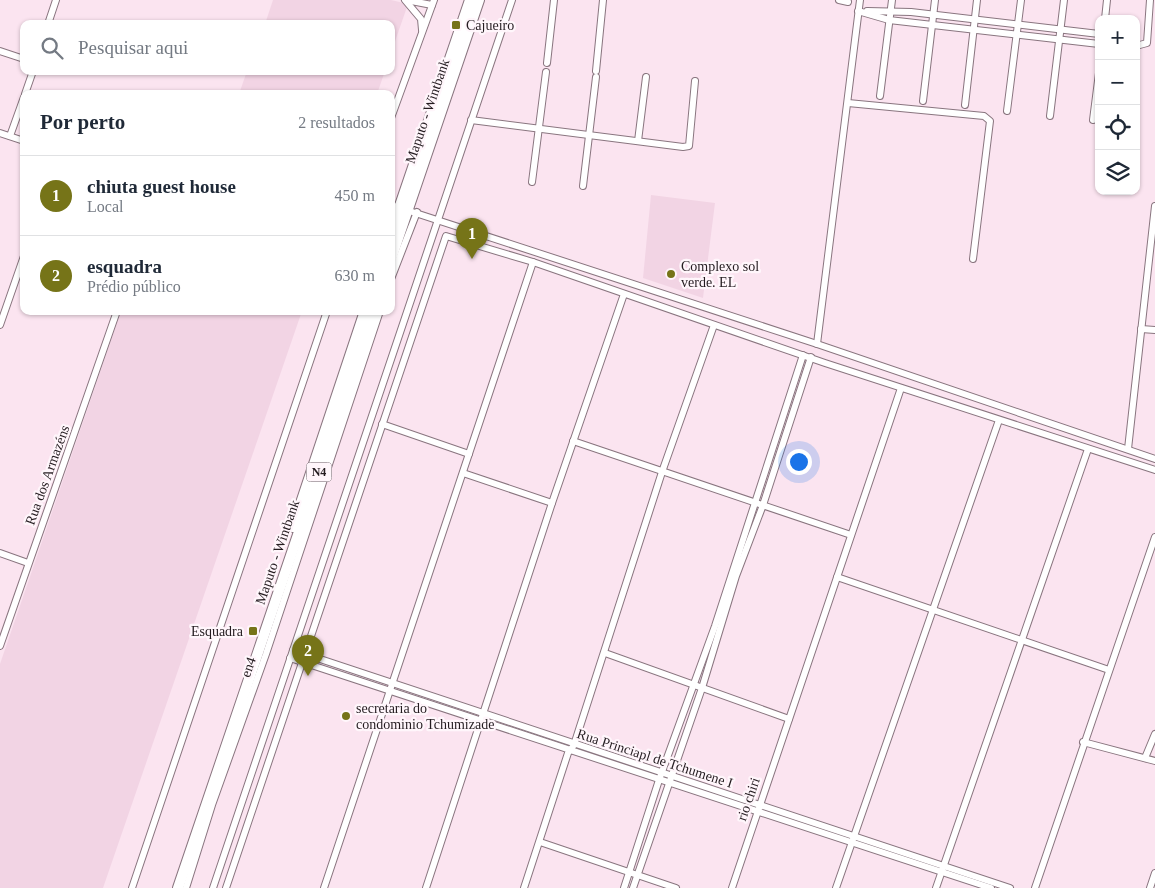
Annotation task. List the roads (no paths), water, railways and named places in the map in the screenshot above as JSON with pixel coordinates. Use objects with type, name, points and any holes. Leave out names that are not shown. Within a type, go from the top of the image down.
[{"type":"highway","name":"Maputo - Wintbank","points":[[395,243],[404,208],[470,0]]},
{"type":"highway","name":"Maputo - Wintbank","points":[[395,225],[404,208],[479,0]]},
{"type":"highway","name":"Maputo - Wintbank","points":[[171,888],[364,315]]},
{"type":"highway","name":"Maputo - Wintbank","points":[[178,888],[373,315]]},
{"type":"street","points":[[49,20],[56,0]]},
{"type":"street","points":[[395,107],[433,2],[405,0]]},
{"type":"street","points":[[405,0],[422,19],[422,33]]},
{"type":"street","points":[[213,888],[512,0]]},
{"type":"street","points":[[547,64],[554,0]]},
{"type":"street","points":[[583,186],[604,0]]},
{"type":"street","points":[[839,0],[848,2]]},
{"type":"street","points":[[817,344],[860,0]]},
{"type":"street","points":[[880,96],[892,0]]},
{"type":"street","points":[[923,101],[935,0]]},
{"type":"street","points":[[965,106],[977,0]]},
{"type":"street","points":[[1008,111],[1021,0]]},
{"type":"street","points":[[1050,116],[1064,0]]},
{"type":"street","points":[[1105,15],[1107,0]]},
{"type":"street","points":[[1140,44],[1146,42],[1150,0]]},
{"type":"street","points":[[858,11],[934,14],[1095,33]]},
{"type":"street","points":[[858,11],[889,20],[1095,43]]},
{"type":"street","points":[[0,50],[20,58]]},
{"type":"street","points":[[532,182],[546,72]]},
{"type":"street","points":[[26,90],[32,75]]},
{"type":"street","points":[[638,141],[646,76]]},
{"type":"street","points":[[471,120],[539,130],[683,147],[689,146],[695,81]]},
{"type":"street","points":[[848,104],[984,116],[990,121],[991,128],[973,259]]},
{"type":"street","points":[[1093,120],[1095,104]]},
{"type":"street","points":[[10,136],[20,107]]},
{"type":"street","points":[[0,133],[20,140]]},
{"type":"street","points":[[1128,449],[1155,206]]},
{"type":"street","points":[[395,257],[404,208],[817,344],[1155,459]]},
{"type":"street","points":[[226,888],[300,662],[446,236],[533,262],[901,388],[1155,470]]},
{"type":"street","points":[[324,888],[393,687],[533,262]]},
{"type":"street","points":[[0,324],[20,267]]},
{"type":"street","points":[[426,888],[552,503],[624,294]]},
{"type":"street","name":"Rua dos Armazéns","points":[[0,646],[116,315]]},
{"type":"street","points":[[132,888],[326,315]]},
{"type":"street","name":"en4","points":[[186,888],[212,805],[266,654],[379,315]]},
{"type":"street","points":[[524,888],[605,653],[662,472],[714,325]]},
{"type":"street","points":[[1141,329],[1155,330]]},
{"type":"street","points":[[624,888],[658,780],[693,686],[803,355]]},
{"type":"street","points":[[633,888],[702,688],[736,576],[763,505],[811,357]]},
{"type":"street","name":"rio chiri","points":[[732,888],[756,812],[901,388]]},
{"type":"street","points":[[836,888],[999,420]]},
{"type":"street","points":[[382,424],[469,454]]},
{"type":"street","points":[[573,441],[851,535]]},
{"type":"street","points":[[936,888],[1088,449]]},
{"type":"street","points":[[463,472],[552,503]]},
{"type":"street","points":[[1034,888],[1155,537]]},
{"type":"street","points":[[0,553],[28,563]]},
{"type":"street","points":[[837,577],[1109,670]]},
{"type":"street","name":"Rua Princiapl de Tchumene I","points":[[293,650],[481,721],[661,773],[669,780],[756,812],[852,838]]},
{"type":"street","points":[[605,653],[789,719]]},
{"type":"street","name":"Rua Princiapl de Tchumene I","points":[[290,658],[483,713],[658,780],[669,780],[759,804],[943,869],[991,888]]},
{"type":"street","points":[[1145,758],[1155,734]]},
{"type":"street","points":[[1083,742],[1155,761]]},
{"type":"street","points":[[540,842],[676,888]]},
{"type":"street","name":"Rua Princiapl de Tchumene I","points":[[943,869],[1010,888]]},
{"type":"street","points":[[1150,888],[1155,873]]},
{"type":"place","name":"Cajueiro","points":[[456,25]]},
{"type":"place","name":"chiuta guest house","points":[[472,259]]},
{"type":"place","name":"Complexo sol verde. EL","points":[[671,274]]},
{"type":"place","name":"Esquadra","points":[[253,631]]},
{"type":"place","name":"esquadra","points":[[308,676]]},
{"type":"place","name":"secretaria do condominio Tchumizade","points":[[346,716]]}]
